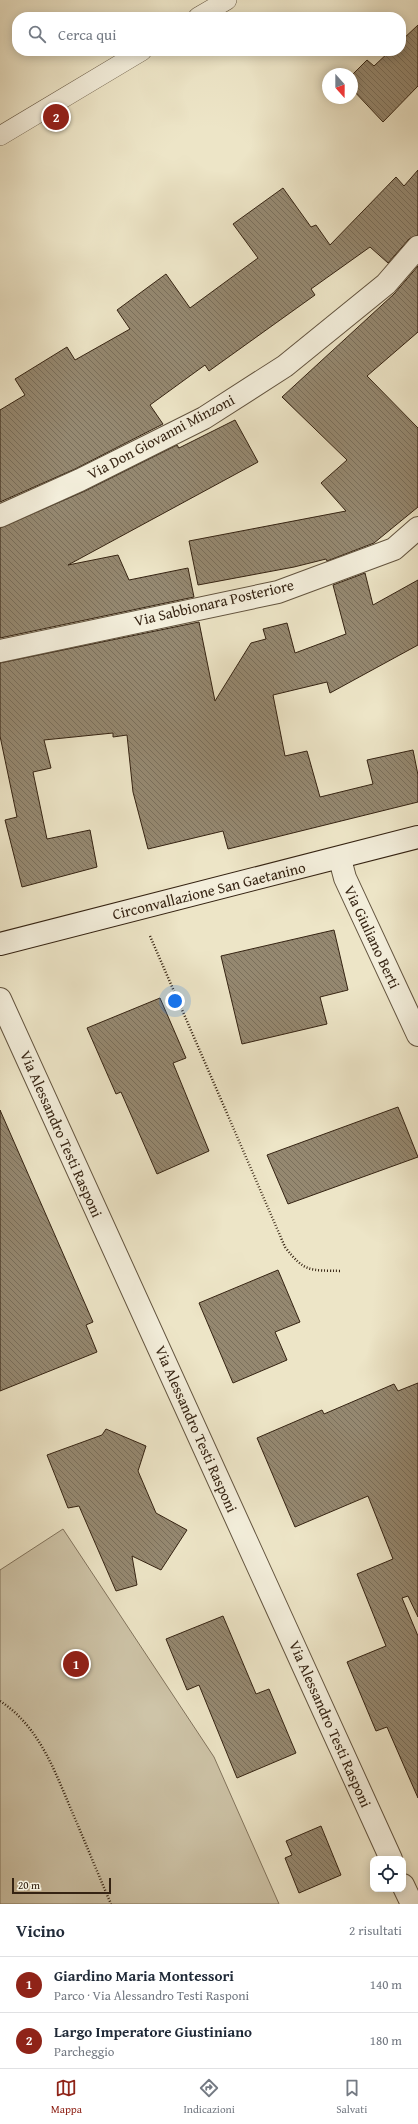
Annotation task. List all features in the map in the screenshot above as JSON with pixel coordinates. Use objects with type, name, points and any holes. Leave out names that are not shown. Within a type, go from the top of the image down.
[{"type":"street","name":"Via Don Giovanni Minzoni","points":[[0,516],[80,480],[204,418],[279,370],[386,284],[418,247]]},
{"type":"street","name":"Via Sabbionara Posteriore","points":[[0,651],[278,592],[394,549],[418,528]]},
{"type":"street","name":"Circonvallazione San Gaetanino","points":[[0,944],[340,859],[418,837]]},
{"type":"street","name":"Via Giuliano Berti","points":[[340,859],[345,878],[418,1035]]},
{"type":"street","name":"Via Alessandro Testi Rasponi","points":[[0,999],[390,1856]]},
{"type":"street","points":[[406,1891],[412,1904]]},
{"type":"lane","points":[[207,12],[227,0]]},
{"type":"lane","points":[[0,136],[134,56]]},
{"type":"path","points":[[147,930],[284,1247],[298,1264],[312,1270],[342,1271]]},
{"type":"path","points":[[0,1701],[10,1707],[27,1725],[45,1749],[111,1904]]},
{"type":"shaded area","points":[[63,1529],[214,1757],[279,1904],[0,1904],[0,1570]]},
{"type":"building","points":[[418,25],[418,86],[383,122],[358,95],[358,69],[367,60],[374,66],[385,56],[406,56],[406,36]]},
{"type":"building","points":[[418,170],[418,235],[409,239],[388,263],[370,247],[311,289],[315,295],[209,371],[205,365],[150,405],[163,424],[75,469],[0,502],[0,410],[25,395],[15,379],[67,347],[75,360],[130,329],[117,310],[166,274],[190,308],[258,258],[233,224],[283,188],[311,227],[316,225],[330,245],[396,177],[404,186]]},
{"type":"building","points":[[418,266],[418,332],[367,376],[418,428],[418,507],[374,543],[327,561],[326,559],[294,567],[198,585],[189,541],[346,511],[321,483],[347,460],[282,397],[394,294]]},
{"type":"building","points":[[235,420],[258,462],[68,565],[118,555],[129,580],[188,568],[194,597],[0,638],[0,528],[85,491],[177,445],[179,448]]},
{"type":"building","points":[[365,573],[373,605],[418,580],[418,645],[330,693],[327,682],[273,695],[285,756],[307,751],[320,797],[373,784],[367,760],[413,750],[418,775],[418,802],[228,849],[223,831],[148,849],[133,792],[127,735],[113,737],[113,733],[44,740],[51,768],[33,772],[47,839],[90,830],[97,867],[22,887],[5,820],[17,817],[0,736],[0,663],[199,622],[215,701],[251,643],[266,639],[263,629],[287,623],[295,653],[346,634],[333,585]]},
{"type":"building","points":[[334,930],[348,990],[320,997],[327,1024],[242,1044],[221,956]]},
{"type":"building","points":[[160,998],[186,1058],[173,1063],[209,1151],[157,1174],[121,1092],[116,1094],[87,1028]]},
{"type":"building","points":[[398,1107],[418,1157],[288,1204],[267,1155]]},
{"type":"building","points":[[0,1110],[93,1322],[86,1325],[97,1352],[0,1391]]},
{"type":"building","points":[[278,1270],[300,1322],[275,1332],[287,1360],[233,1383],[199,1303]]},
{"type":"building","points":[[418,1383],[418,1617],[408,1596],[402,1598],[418,1636],[418,1798],[387,1727],[376,1731],[347,1662],[386,1646],[357,1574],[393,1559],[368,1496],[295,1527],[257,1438],[322,1410],[324,1414],[394,1384],[398,1391]]},
{"type":"building","points":[[106,1429],[146,1446],[138,1471],[156,1513],[187,1530],[161,1570],[132,1556],[137,1585],[116,1591],[79,1506],[68,1508],[47,1455],[102,1435]]},
{"type":"building","points":[[223,1616],[256,1694],[269,1689],[296,1753],[237,1778],[199,1685],[187,1690],[166,1639]]},
{"type":"building","points":[[321,1826],[341,1875],[299,1893],[285,1858],[292,1855],[286,1841]]},
{"type":"place","name":"Largo Imperatore Giustiniano","points":[[56,117]]},
{"type":"place","name":"Giardino Maria Montessori","points":[[76,1664]]}]
